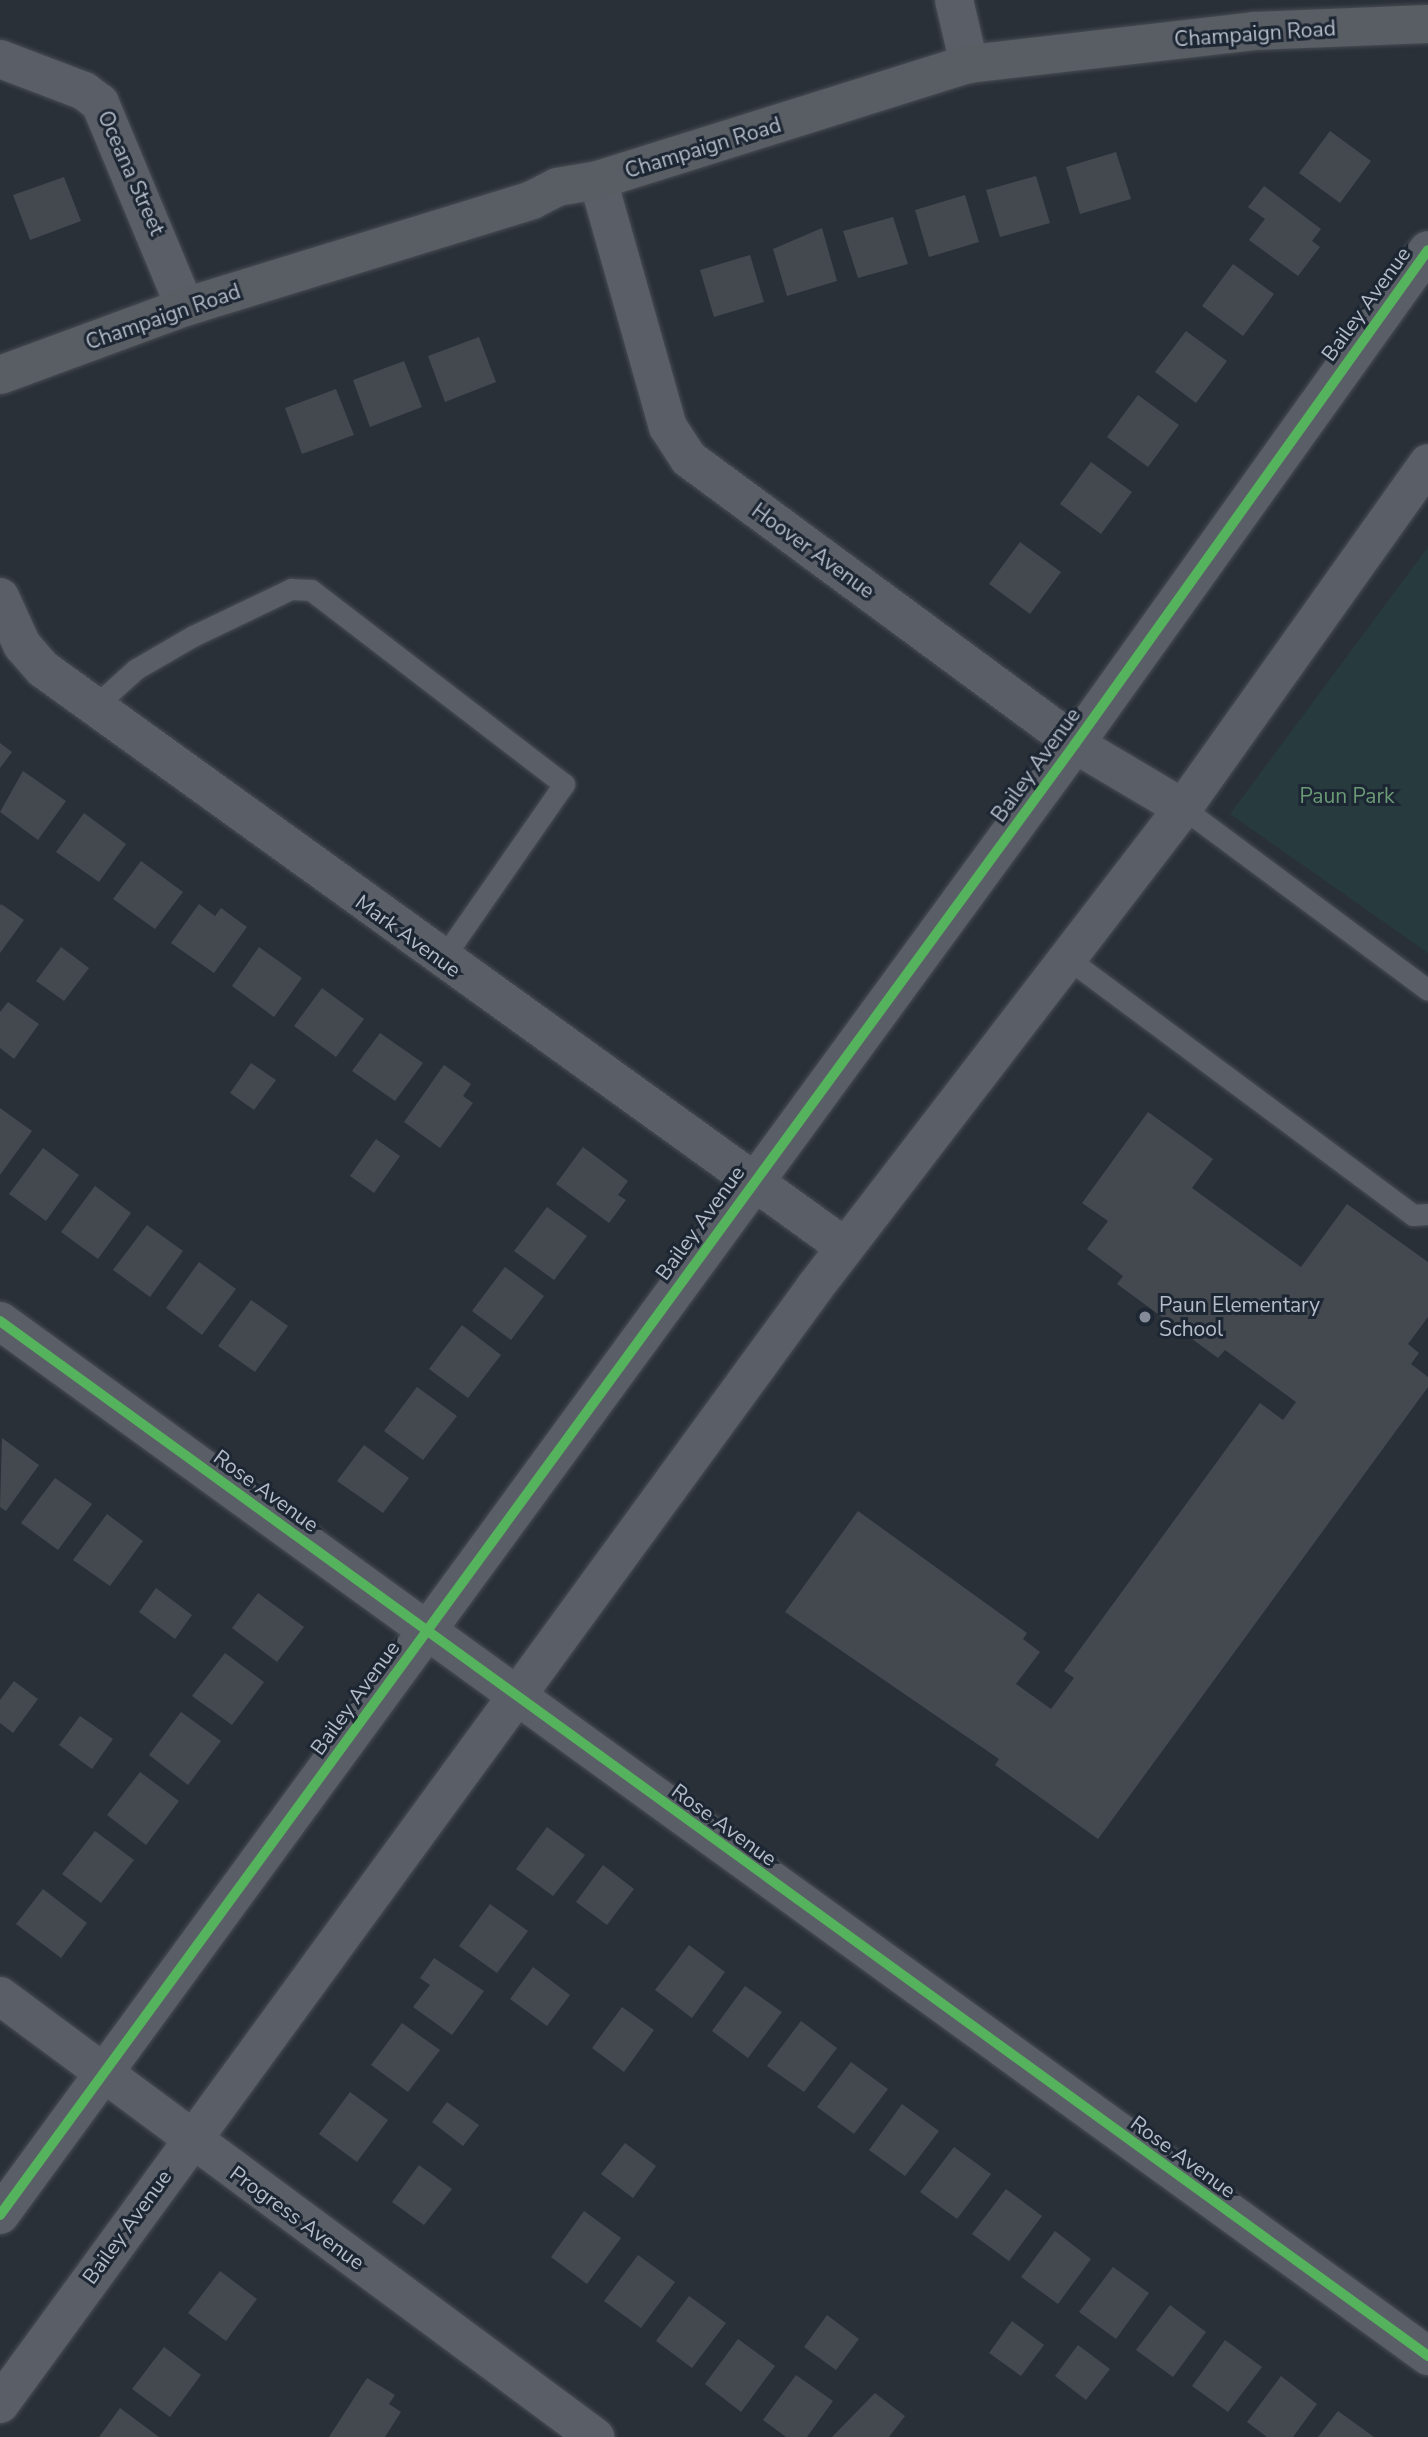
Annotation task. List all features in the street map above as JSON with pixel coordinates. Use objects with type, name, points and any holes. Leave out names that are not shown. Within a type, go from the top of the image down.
[{"type":"street","points":[[954,0],[969,64]]},
{"type":"street","name":"Champaign Road","points":[[0,375],[185,307],[532,200],[557,187],[598,180],[969,64],[1254,31],[1428,24]]},
{"type":"street","name":"Oceana Street","points":[[0,59],[84,91],[100,103],[185,307]]},
{"type":"street","name":"Hoover Avenue","points":[[598,180],[668,427],[689,459],[1075,744],[1183,808]]},
{"type":"street","name":"Bailey Avenue","points":[[0,2215],[1075,744],[1428,250]]},
{"type":"street","name":"Bailey Avenue","points":[[0,2404],[190,2140],[845,1247],[1183,808],[1428,463]]},
{"type":"street","name":"Mark Avenue","points":[[0,597],[36,661],[441,961],[845,1247]]},
{"type":"street","name":"Rose Avenue","points":[[0,1321],[1428,2356]]},
{"type":"street","name":"Progress Avenue","points":[[0,1996],[102,2075],[596,2437]]},
{"type":"lane","points":[[95,706],[136,669],[193,636],[291,589],[311,590],[564,784],[441,961]]},
{"type":"lane","points":[[1183,808],[1428,989]]},
{"type":"lane","points":[[1067,958],[1413,1215],[1428,1214]]},
{"type":"green space","name":"Paun Park","points":[[1428,547],[1428,953],[1230,814]]},
{"type":"building","points":[[1330,131],[1371,161],[1340,203],[1299,173]]},
{"type":"building","points":[[1116,152],[1131,199],[1080,214],[1066,167]]},
{"type":"building","points":[[1036,176],[1050,223],[1000,237],[986,190]]},
{"type":"building","points":[[64,177],[81,221],[30,240],[13,195]]},
{"type":"building","points":[[1264,186],[1321,229],[1312,241],[1320,247],[1298,276],[1249,240],[1265,219],[1248,207]]},
{"type":"building","points":[[965,195],[979,242],[929,257],[915,210]]},
{"type":"building","points":[[893,217],[908,264],[858,278],[843,231]]},
{"type":"building","points":[[822,228],[837,281],[787,296],[773,249]]},
{"type":"building","points":[[750,255],[764,302],[714,317],[700,270]]},
{"type":"building","points":[[1233,264],[1274,294],[1243,336],[1202,306]]},
{"type":"building","points":[[1186,331],[1227,361],[1196,403],[1155,372]]},
{"type":"building","points":[[479,337],[496,382],[445,402],[428,356]]},
{"type":"building","points":[[404,361],[422,407],[370,427],[353,380]]},
{"type":"building","points":[[336,389],[354,435],[302,454],[285,408]]},
{"type":"building","points":[[1138,395],[1179,425],[1148,467],[1107,437]]},
{"type":"building","points":[[1091,462],[1132,492],[1101,534],[1060,504]]},
{"type":"building","points":[[1020,542],[1061,572],[1030,614],[989,584]]},
{"type":"building","points":[[0,743],[12,752],[0,768]]},
{"type":"building","points":[[23,771],[66,801],[38,840],[0,812]]},
{"type":"building","points":[[84,813],[126,844],[99,882],[56,852]]},
{"type":"building","points":[[141,861],[183,892],[155,929],[113,899]]},
{"type":"building","points":[[1,904],[24,920],[0,953],[0,906]]},
{"type":"building","points":[[199,904],[215,916],[221,908],[247,927],[214,973],[171,943]]},
{"type":"building","points":[[61,947],[89,968],[64,1001],[36,981]]},
{"type":"building","points":[[259,947],[302,978],[274,1017],[232,986]]},
{"type":"building","points":[[322,988],[364,1019],[336,1057],[294,1026]]},
{"type":"building","points":[[8,1002],[39,1024],[14,1059],[0,1048],[0,1012]]},
{"type":"building","points":[[380,1033],[423,1063],[395,1101],[352,1071]]},
{"type":"building","points":[[251,1063],[276,1080],[254,1110],[230,1093]]},
{"type":"building","points":[[444,1065],[471,1084],[463,1096],[473,1103],[440,1148],[404,1122]]},
{"type":"building","points":[[0,1108],[32,1131],[0,1175]]},
{"type":"building","points":[[1148,1112],[1213,1159],[1192,1188],[1301,1267],[1347,1204],[1428,1262],[1428,1317],[1408,1344],[1419,1353],[1411,1364],[1428,1377],[1428,1387],[1098,1839],[995,1765],[999,1759],[785,1612],[858,1511],[1027,1633],[1023,1639],[1040,1652],[1016,1684],[1051,1709],[1074,1678],[1064,1671],[1260,1403],[1283,1420],[1296,1402],[1225,1350],[1218,1358],[1117,1284],[1123,1276],[1087,1249],[1108,1221],[1082,1203]]},
{"type":"building","points":[[376,1139],[400,1156],[374,1193],[350,1176]]},
{"type":"building","points":[[583,1147],[628,1181],[618,1195],[626,1200],[609,1223],[556,1184]]},
{"type":"building","points":[[43,1148],[79,1175],[46,1221],[9,1194]]},
{"type":"building","points":[[95,1186],[131,1213],[98,1259],[61,1232]]},
{"type":"building","points":[[547,1207],[587,1236],[554,1280],[514,1251]]},
{"type":"building","points":[[147,1225],[183,1251],[150,1297],[113,1270]]},
{"type":"building","points":[[199,1262],[236,1289],[202,1335],[166,1308]]},
{"type":"building","points":[[505,1267],[544,1296],[511,1340],[472,1311]]},
{"type":"building","points":[[251,1300],[288,1326],[255,1372],[218,1346]]},
{"type":"building","points":[[462,1325],[501,1355],[468,1398],[429,1369]]},
{"type":"building","points":[[417,1387],[457,1416],[423,1460],[384,1431]]},
{"type":"building","points":[[2,1438],[39,1465],[6,1511],[0,1507]]},
{"type":"building","points":[[364,1445],[409,1478],[383,1513],[337,1481]]},
{"type":"building","points":[[55,1478],[92,1504],[58,1550],[21,1523]]},
{"type":"building","points":[[107,1514],[143,1541],[110,1586],[73,1560]]},
{"type":"building","points":[[156,1588],[192,1615],[175,1639],[139,1612]]},
{"type":"building","points":[[258,1593],[304,1627],[277,1662],[232,1628]]},
{"type":"building","points":[[225,1653],[264,1682],[232,1725],[192,1696]]},
{"type":"building","points":[[14,1681],[38,1699],[13,1733],[0,1723],[0,1700]]},
{"type":"building","points":[[181,1712],[221,1741],[188,1785],[149,1755]]},
{"type":"building","points":[[80,1716],[113,1739],[92,1769],[59,1745]]},
{"type":"building","points":[[140,1772],[179,1801],[146,1845],[107,1815]]},
{"type":"building","points":[[547,1827],[585,1855],[553,1896],[516,1869]]},
{"type":"building","points":[[95,1831],[134,1860],[101,1903],[62,1874]]},
{"type":"building","points":[[603,1865],[634,1889],[607,1925],[576,1902]]},
{"type":"building","points":[[43,1889],[87,1923],[61,1958],[16,1924]]},
{"type":"building","points":[[490,1904],[528,1931],[497,1973],[459,1946]]},
{"type":"building","points":[[689,1945],[725,1972],[692,2018],[655,1990]]},
{"type":"building","points":[[434,1958],[484,1991],[452,2035],[413,2007],[430,1985],[420,1978]]},
{"type":"building","points":[[533,1967],[570,1995],[547,2026],[510,1999]]},
{"type":"building","points":[[745,1986],[782,2012],[748,2058],[712,2031]]},
{"type":"building","points":[[622,2007],[654,2030],[624,2072],[592,2048]]},
{"type":"building","points":[[801,2021],[837,2048],[804,2092],[767,2066]]},
{"type":"building","points":[[402,2023],[440,2050],[408,2092],[371,2065]]},
{"type":"building","points":[[851,2062],[888,2089],[854,2134],[817,2107]]},
{"type":"building","points":[[350,2092],[388,2120],[357,2162],[319,2134]]},
{"type":"building","points":[[447,2102],[479,2125],[463,2146],[432,2122]]},
{"type":"building","points":[[902,2104],[939,2131],[905,2176],[869,2150]]},
{"type":"building","points":[[625,2143],[656,2166],[633,2198],[601,2174]]},
{"type":"building","points":[[954,2147],[991,2174],[957,2219],[920,2192]]},
{"type":"building","points":[[419,2165],[452,2189],[424,2225],[392,2202]]},
{"type":"building","points":[[1006,2189],[1042,2216],[1009,2261],[972,2234]]},
{"type":"building","points":[[584,2211],[621,2238],[587,2284],[551,2257]]},
{"type":"building","points":[[1055,2231],[1091,2259],[1058,2304],[1021,2277]]},
{"type":"building","points":[[638,2255],[675,2282],[641,2328],[604,2301]]},
{"type":"building","points":[[1113,2267],[1149,2293],[1116,2339],[1079,2312]]},
{"type":"building","points":[[220,2271],[257,2299],[226,2341],[188,2313]]},
{"type":"building","points":[[689,2296],[726,2323],[692,2368],[656,2341]]},
{"type":"building","points":[[1170,2305],[1206,2332],[1173,2377],[1136,2350]]},
{"type":"building","points":[[827,2315],[859,2339],[836,2370],[804,2347]]},
{"type":"building","points":[[1012,2321],[1044,2345],[1021,2376],[989,2353]]},
{"type":"building","points":[[738,2339],[775,2366],[741,2412],[705,2384]]},
{"type":"building","points":[[1225,2340],[1262,2367],[1228,2412],[1192,2386]]},
{"type":"building","points":[[1078,2345],[1110,2369],[1086,2400],[1055,2376]]},
{"type":"building","points":[[164,2347],[201,2375],[170,2417],[132,2389]]},
{"type":"building","points":[[796,2375],[833,2401],[807,2437],[786,2437],[763,2420]]},
{"type":"building","points":[[1281,2376],[1317,2404],[1293,2437],[1267,2437],[1247,2422]]},
{"type":"building","points":[[367,2378],[395,2395],[389,2404],[401,2412],[385,2437],[329,2437]]},
{"type":"building","points":[[875,2393],[905,2416],[889,2437],[832,2437]]},
{"type":"building","points":[[120,2408],[159,2437],[99,2437]]},
{"type":"building","points":[[1338,2411],[1374,2437],[1318,2437]]},
{"type":"cycle path","points":[[0,2215],[1075,744],[1428,250]]},
{"type":"cycle path","points":[[0,1321],[1428,2356]]},
{"type":"place","name":"Paun Elementary School","points":[[1145,1317]]}]
